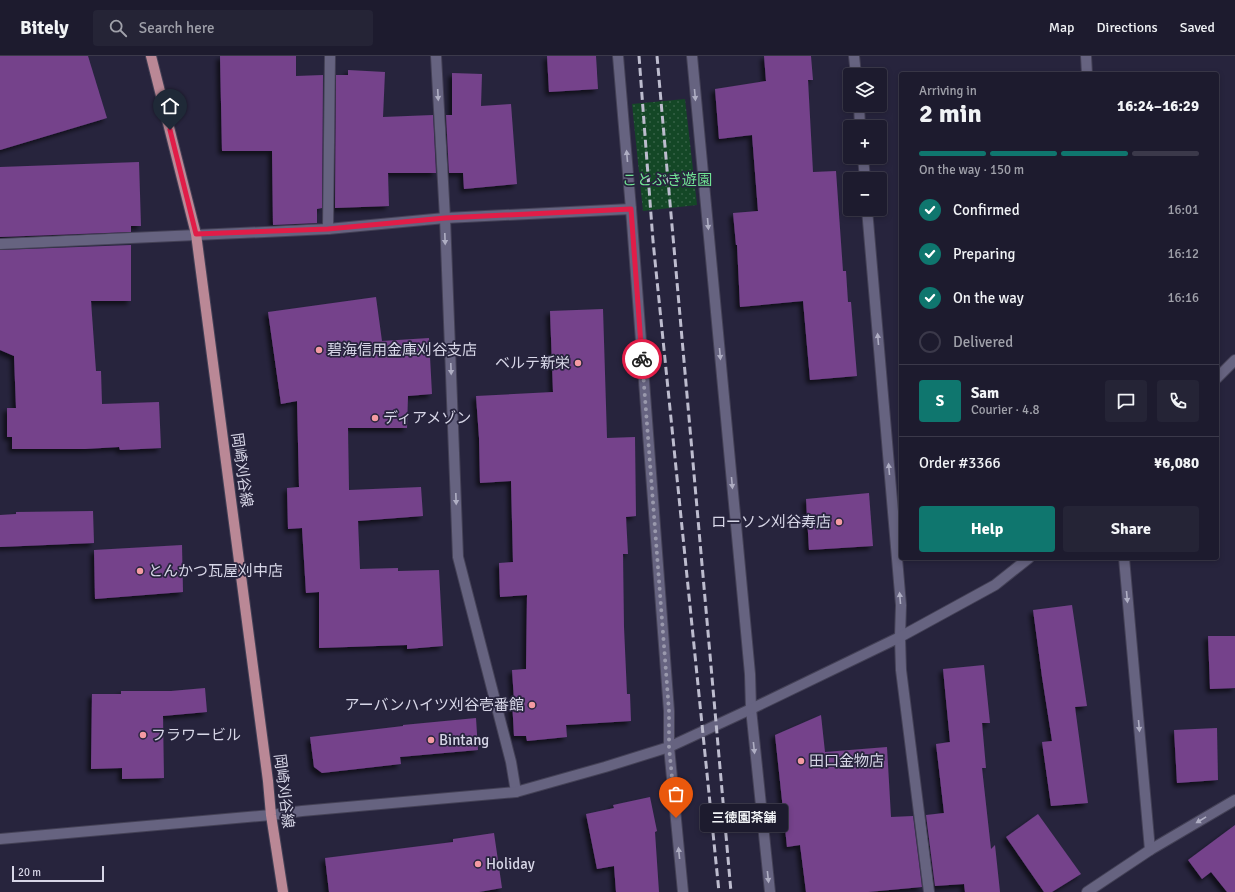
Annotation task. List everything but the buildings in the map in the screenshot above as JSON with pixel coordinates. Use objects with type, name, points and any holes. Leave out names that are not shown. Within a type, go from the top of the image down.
[{"type":"main road","name":"岡崎刈谷線","points":[[151,56],[196,234],[282,892]]},
{"type":"street","points":[[328,229],[330,56]]},
{"type":"street","points":[[436,56],[445,218],[458,557],[511,762],[516,792]]},
{"type":"street","points":[[618,56],[669,711],[669,747],[683,892]]},
{"type":"street","points":[[692,56],[748,658],[751,709],[770,892]]},
{"type":"street","points":[[854,56],[855,68]]},
{"type":"street","points":[[1086,56],[1087,72]]},
{"type":"street","points":[[0,244],[328,229],[445,218],[631,209]]},
{"type":"street","points":[[868,216],[901,605],[901,670],[929,892]]},
{"type":"street","points":[[1219,376],[1235,360]]},
{"type":"street","points":[[0,839],[516,792],[606,767],[669,747],[900,637],[995,584],[1026,560]]},
{"type":"street","points":[[1124,560],[1150,850]]},
{"type":"street","points":[[1087,892],[1150,850],[1235,800]]},
{"type":"green space","name":"ことぶき遊園","points":[[685,99],[697,205],[643,211],[632,104]]},
{"type":"railway","points":[[639,56],[653,241],[719,892]]},
{"type":"railway","points":[[657,56],[731,892]]},
{"type":"way so far","points":[[642,359],[669,711],[669,747],[676,818]]},
{"type":"place","name":"碧海信用金庫刈谷支店","points":[[319,350]]},
{"type":"place","name":"ベルテ新栄","points":[[578,363]]},
{"type":"place","name":"ディアメゾン","points":[[375,418]]},
{"type":"place","name":"ローソン刈谷寿店","points":[[839,522]]},
{"type":"place","name":"とんかつ瓦屋刈中店","points":[[140,571]]},
{"type":"place","name":"アーバンハイツ刈谷壱番館","points":[[532,705]]},
{"type":"place","name":"フラワービル","points":[[143,735]]},
{"type":"place","name":"Bintang","points":[[431,740]]},
{"type":"place","name":"田口金物店","points":[[801,761]]},
{"type":"place","name":"三徳園茶舗","points":[[676,818]]},
{"type":"place","name":"Holiday","points":[[478,864]]},
{"type":"route","points":[[170,130],[196,234],[328,229],[445,218],[631,209],[642,359]]}]
